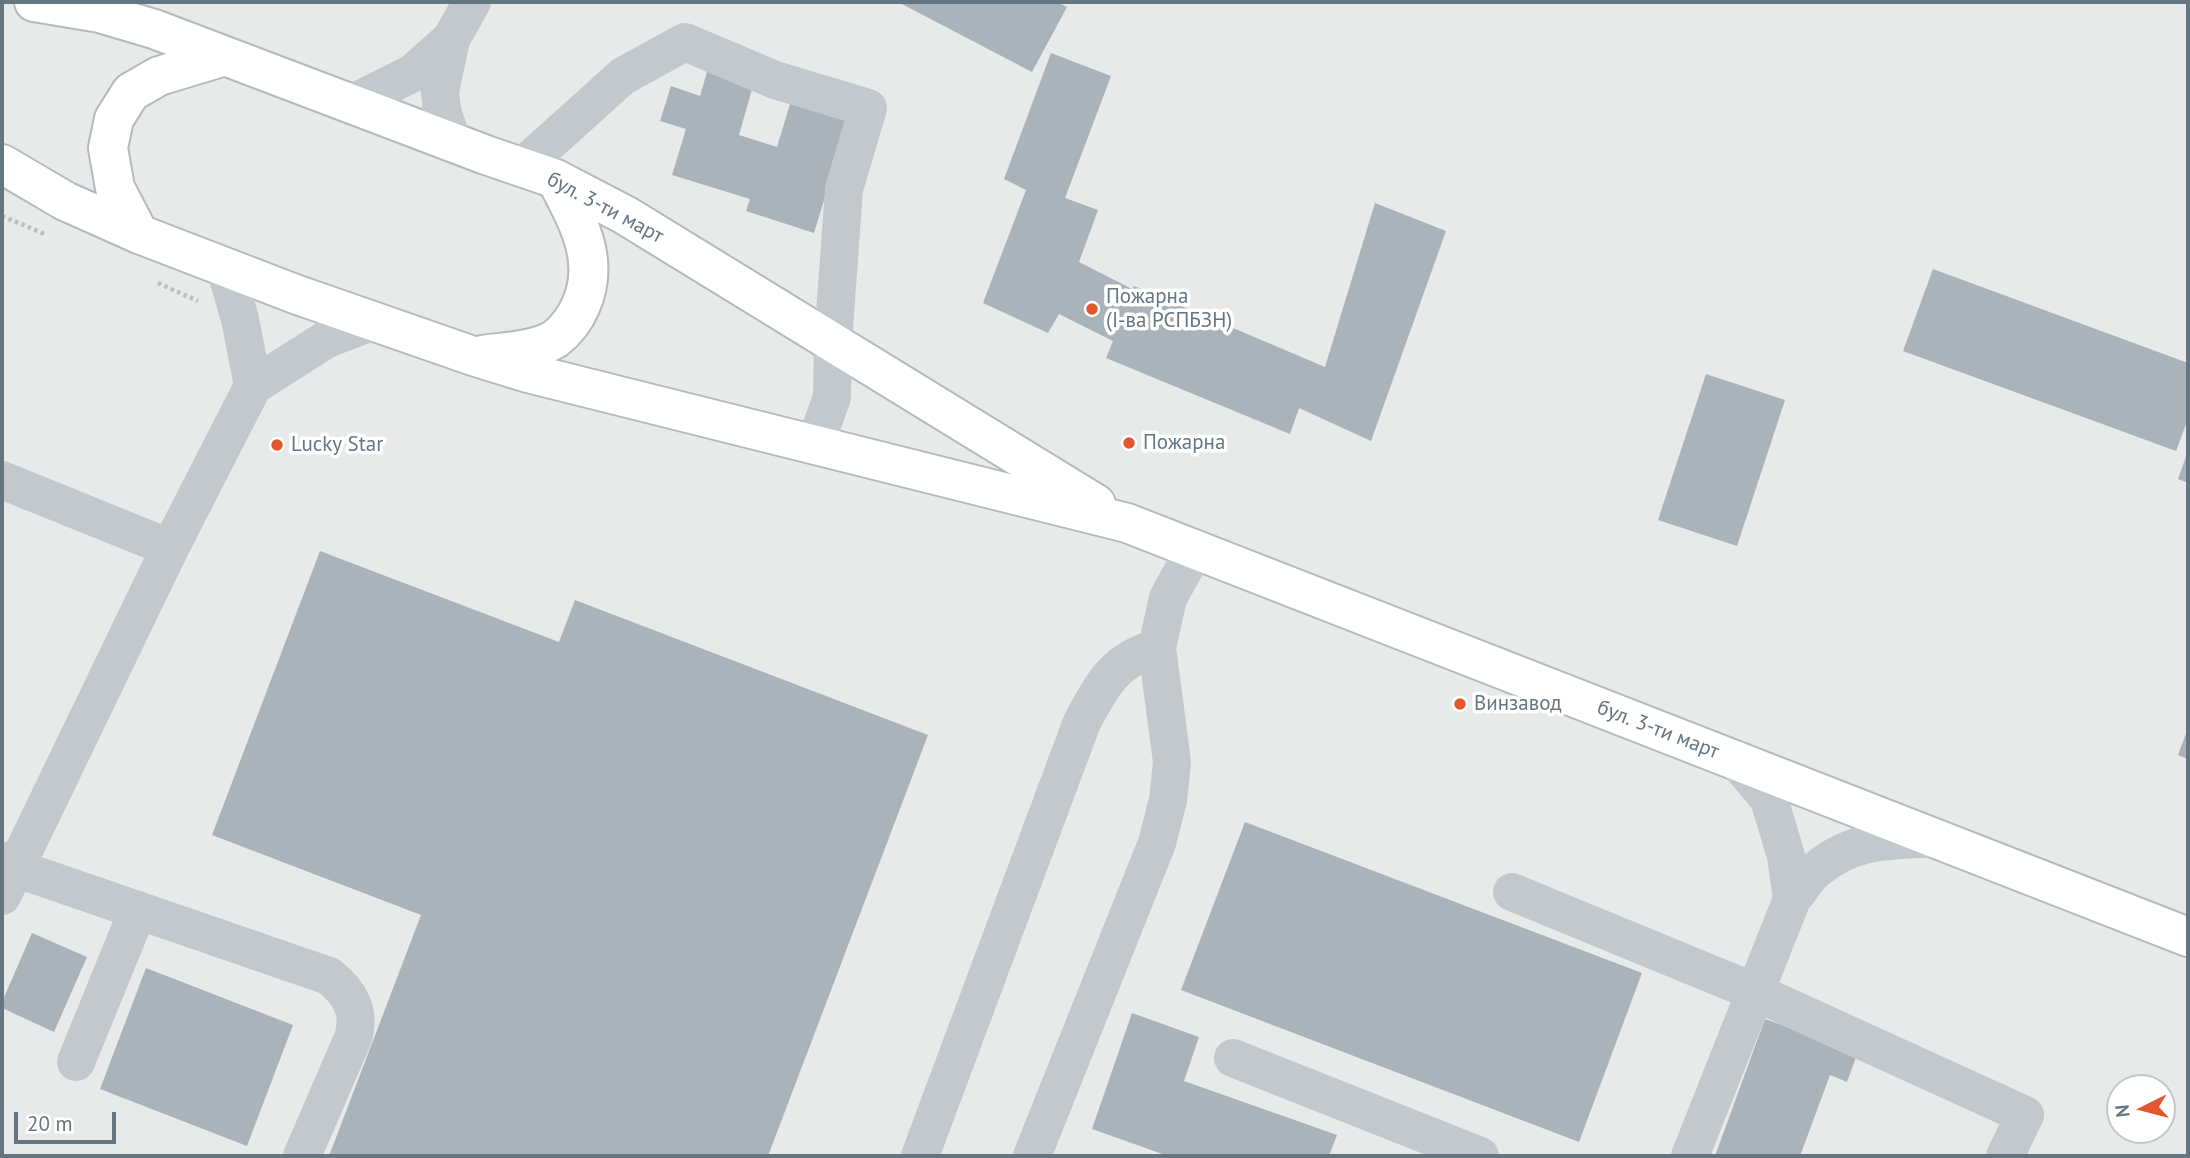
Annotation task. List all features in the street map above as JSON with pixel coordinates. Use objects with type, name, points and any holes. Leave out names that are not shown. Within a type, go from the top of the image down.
[{"type":"main road","name":"бул. 3-ти март","points":[[34,2],[100,13],[154,29],[539,173],[625,215],[1127,523]]},
{"type":"main road","points":[[139,234],[115,188],[108,148],[114,119],[131,92],[159,76],[225,56]]},
{"type":"main road","name":"бул. 3-ти март","points":[[2,164],[65,201],[139,234],[472,356],[528,373],[1127,523],[2188,937]]},
{"type":"main road","points":[[472,356],[524,350],[554,340],[574,320],[589,280],[587,252],[578,222],[539,173]]},
{"type":"street","points":[[452,142],[442,110],[440,92],[451,39],[471,2]]},
{"type":"street","points":[[353,103],[413,73],[451,39]]},
{"type":"street","points":[[539,173],[623,76],[685,42],[775,80],[868,108],[844,189],[833,342],[832,397],[815,445]]},
{"type":"street","points":[[225,267],[240,319],[253,386]]},
{"type":"street","points":[[302,1156],[357,1025],[351,999],[341,986],[329,976],[138,910],[6,875],[253,386],[327,339],[374,321]]},
{"type":"street","points":[[2,480],[170,548]]},
{"type":"street","points":[[1031,1156],[1157,843],[1168,800],[1172,762],[1157,648],[1168,598],[1195,549]]},
{"type":"street","points":[[920,1156],[1082,722],[1115,669],[1141,652],[1157,648]]},
{"type":"street","points":[[1736,760],[1769,799],[1786,856],[1792,899]]},
{"type":"street","points":[[1690,1156],[1792,899],[1815,871],[1845,851],[1872,842],[1935,838]]},
{"type":"street","points":[[1512,892],[1755,992],[2025,1115],[2006,1156]]},
{"type":"street","points":[[76,1062],[138,910]]},
{"type":"street","points":[[1233,1058],[1480,1156]]},
{"type":"path","points":[[2,216],[52,237]]},
{"type":"path","points":[[152,281],[240,319]]},
{"type":"shaded area","points":[[2,2],[2188,2],[2188,1156],[2,1156]]},
{"type":"building","points":[[898,2],[1057,2],[1067,7],[1032,72]]},
{"type":"building","points":[[1051,53],[1111,76],[1065,198],[1098,210],[1079,262],[1132,289],[1134,286],[1325,367],[1375,203],[1446,231],[1371,441],[1299,408],[1290,434],[1106,358],[1113,341],[1059,314],[1048,333],[983,303],[1026,190],[1004,179]]},
{"type":"building","points":[[707,72],[753,86],[739,135],[777,147],[793,94],[851,112],[814,233],[746,211],[750,199],[672,175],[686,129],[660,121],[671,86],[700,96]]},
{"type":"building","points":[[1933,269],[2188,363],[2188,419],[2176,451],[1903,351]]},
{"type":"building","points":[[1706,374],[1785,400],[1737,546],[1658,520]]},
{"type":"building","points":[[2188,451],[2188,483],[2178,479]]},
{"type":"building","points":[[320,551],[559,642],[575,600],[928,735],[768,1156],[329,1156],[421,915],[212,835]]},
{"type":"building","points":[[2188,728],[2188,759],[2178,755]]},
{"type":"building","points":[[1245,822],[1642,973],[1579,1142],[1181,990]]},
{"type":"building","points":[[32,933],[87,957],[54,1032],[2,1008],[2,1002]]},
{"type":"building","points":[[146,968],[293,1025],[247,1146],[100,1089]]},
{"type":"building","points":[[1132,1013],[1199,1037],[1184,1081],[1337,1135],[1329,1156],[1168,1156],[1092,1129]]},
{"type":"building","points":[[1765,1019],[1858,1052],[1847,1082],[1830,1075],[1800,1156],[1715,1156]]},
{"type":"place","name":"Пожарна (I-ва РСПБЗН)","points":[[1092,309]]},
{"type":"place","name":"Пожарна","points":[[1129,443]]},
{"type":"place","name":"Lucky Star","points":[[277,445]]},
{"type":"place","name":"Винзавод","points":[[1460,704]]}]
